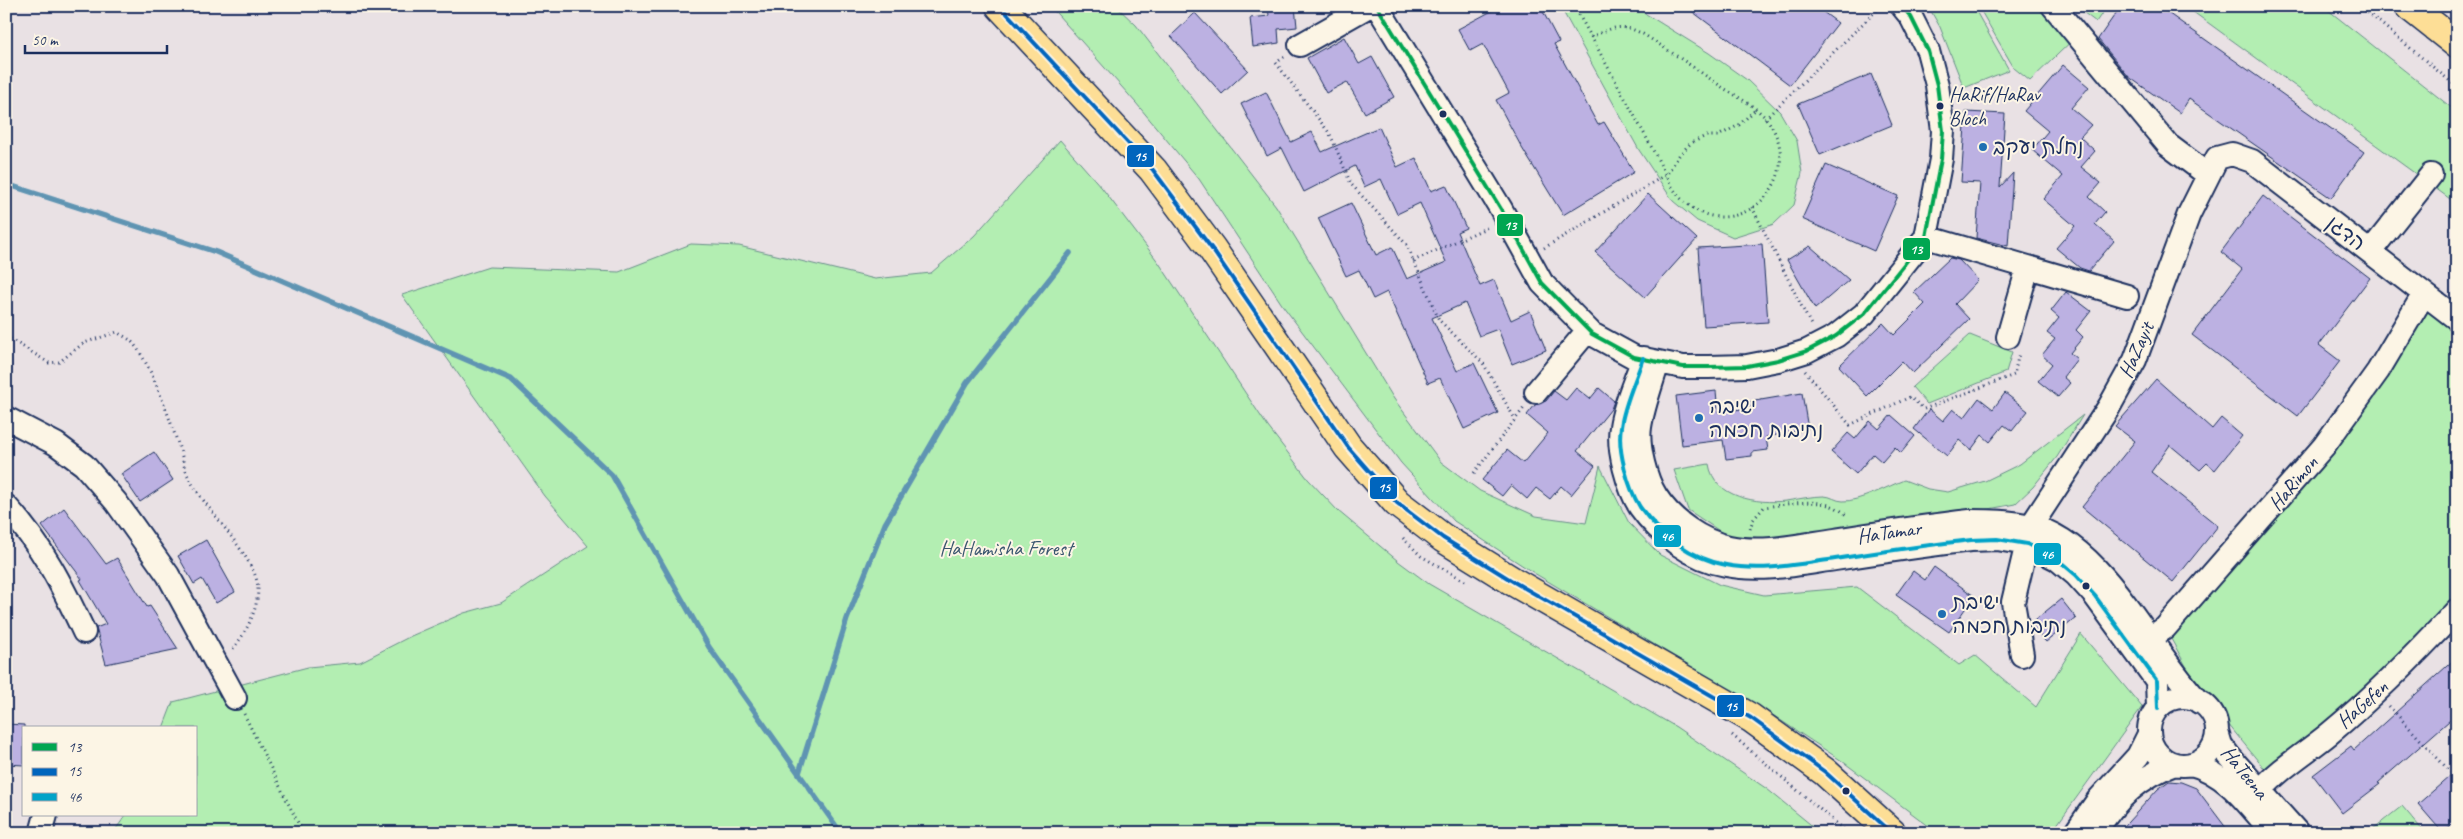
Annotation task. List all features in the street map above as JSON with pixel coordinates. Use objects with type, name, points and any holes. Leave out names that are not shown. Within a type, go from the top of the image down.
[{"type":"main road","points":[[1000,6],[1153,170],[1212,249],[1348,447],[1397,503],[1443,538],[1514,582],[1751,718],[1825,772],[1892,833]]},
{"type":"main road","points":[[2409,6],[2457,44]]},
{"type":"main road","points":[[2434,6],[2457,23]]},
{"type":"street","points":[[1300,45],[1369,6]]},
{"type":"street","points":[[1376,6],[1506,219],[1542,283],[1588,330],[1634,357],[1683,367],[1747,366],[1792,356],[1836,336],[1864,314],[1926,237],[1941,159],[1943,131],[1937,85],[1928,50],[1911,17],[1902,6]]},
{"type":"street","points":[[2053,6],[2168,145],[2208,175]]},
{"type":"street","name":"HaZayit","points":[[2022,655],[2013,602],[2029,535],[2109,407],[2135,360],[2189,214],[2217,158],[2232,154]]},
{"type":"street","name":"הדגן","points":[[2232,154],[2252,161],[2457,319]]},
{"type":"street","points":[[2370,252],[2431,175]]},
{"type":"street","points":[[1926,237],[2127,296]]},
{"type":"street","points":[[2015,342],[2028,267]]},
{"type":"street","name":"HaRimon","points":[[2141,644],[2165,628],[2324,446],[2378,371],[2424,294]]},
{"type":"street","points":[[1536,392],[1588,330]]},
{"type":"street","name":"HaTamar","points":[[1651,360],[1621,427],[1626,472],[1634,497],[1650,522],[1672,540],[1698,555],[1725,565],[1756,567],[1789,566],[1971,540],[2029,535]]},
{"type":"street","name":"HaTamar","points":[[1651,360],[1640,428],[1644,468],[1651,489],[1664,509],[1683,525],[1706,538],[1729,547],[1750,548],[1787,547],[1970,521],[1998,521],[2029,535],[2068,543],[2089,561],[2109,584],[2141,644],[2158,681],[2158,708]]},
{"type":"street","points":[[6,418],[56,444],[84,465],[116,502],[168,575],[236,698]]},
{"type":"street","points":[[6,506],[27,529],[44,553],[84,632]]},
{"type":"street","name":"HaGefen","points":[[2260,791],[2272,778],[2330,733],[2376,692],[2457,610]]},
{"type":"street","name":"HaTamar","points":[[2141,644],[2199,702]]},
{"type":"street","points":[[2095,833],[2124,796],[2151,773],[2183,764],[2208,754],[2217,732],[2215,720],[2209,710],[2199,702],[2180,698],[2169,700],[2158,708],[2150,722],[2149,734],[2152,745],[2158,754],[2183,764]]},
{"type":"street","name":"HaTeena","points":[[2217,732],[2221,745],[2229,756],[2298,833]]},
{"type":"street","points":[[2075,833],[2098,800],[2138,756],[2149,734]]},
{"type":"street","name":"HaTeena","points":[[2183,764],[2201,766],[2222,779],[2273,833]]},
{"type":"street","points":[[41,833],[46,816]]},
{"type":"path","points":[[1574,6],[1591,37],[1667,174],[1686,204],[1703,213],[1727,217],[1742,214],[1775,188],[1782,166],[1780,147],[1771,126],[1756,110],[1644,34],[1631,28],[1615,27],[1591,37]]},
{"type":"path","points":[[1764,119],[1881,6]]},
{"type":"path","points":[[2360,6],[2457,87]]},
{"type":"path","points":[[1300,45],[1276,63],[1330,134],[1351,184],[1407,245],[1439,320],[1483,363],[1515,419]]},
{"type":"path","points":[[1528,258],[1667,174],[1680,154],[1691,143],[1706,136],[1718,136],[1739,125],[1756,110]]},
{"type":"path","points":[[1752,207],[1820,344]]},
{"type":"path","points":[[1413,261],[1506,219]]},
{"type":"path","points":[[6,336],[49,363],[59,362],[84,343],[117,332],[130,340],[143,359],[172,426],[186,474],[251,566],[258,586],[255,609],[241,639],[218,666]]},
{"type":"path","points":[[1792,356],[1850,425],[1910,397],[1924,409],[2014,375],[2015,342]]},
{"type":"path","points":[[1474,474],[1536,392]]},
{"type":"path","points":[[1750,548],[1750,527],[1764,507],[1824,503],[1840,509],[1849,518],[1854,537]]},
{"type":"path","points":[[1401,536],[1421,556],[1473,585]]},
{"type":"path","points":[[2376,692],[2457,779]]},
{"type":"path","points":[[236,698],[300,827],[300,833]]},
{"type":"path","points":[[1730,734],[1848,833]]},
{"type":"green space","points":[[1050,6],[1116,6],[1136,25],[1276,206],[1394,399],[1441,462],[1480,491],[1536,516],[1586,523],[1600,466],[1629,523],[1660,555],[1720,585],[1764,595],[1857,587],[1959,665],[1975,655],[2036,707],[2081,634],[2142,707],[2051,833],[1938,833],[1842,761],[1771,714],[1534,573],[1454,521],[1401,463],[1283,306],[1199,179],[1136,103]]},
{"type":"green space","points":[[1560,6],[1633,6],[1709,53],[1747,80],[1780,112],[1797,141],[1802,173],[1794,205],[1774,224],[1733,237],[1697,221],[1673,201],[1639,150]]},
{"type":"green space","points":[[1928,6],[1973,6],[2009,70],[1964,88],[1940,27]]},
{"type":"green space","points":[[1978,6],[2049,6],[2081,32],[2030,81],[2014,68]]},
{"type":"green space","points":[[2075,6],[2107,6],[2096,22]]},
{"type":"green space","points":[[2185,6],[2323,6],[2457,112],[2457,204]]},
{"type":"green space","name":"HaHamisha Forest","points":[[1060,140],[1102,188],[1159,263],[1268,427],[1308,479],[1338,511],[1429,584],[1676,727],[1767,789],[1821,833],[113,833],[125,816],[198,816],[198,726],[164,726],[173,702],[308,667],[360,662],[411,636],[464,613],[501,603],[588,546],[545,496],[402,295],[489,267],[619,272],[691,244],[739,246],[875,279],[931,273],[974,236]]},
{"type":"green space","points":[[2424,294],[2457,319],[2457,610],[2272,778],[2197,686],[2165,628],[2280,499]]},
{"type":"green space","points":[[1970,335],[2012,352],[2006,372],[1927,404],[1912,387]]},
{"type":"green space","points":[[2083,415],[2057,457],[2033,487],[2015,504],[1942,518],[1757,540],[1730,538],[1688,510],[1674,470],[1709,464],[1719,485],[1738,496],[1762,501],[1775,502],[1824,496],[1840,501],[1849,501],[1904,480],[1928,489],[1948,492],[1985,481],[2020,464]]},
{"type":"green space","points":[[2402,806],[2425,833],[2368,833]]},
{"type":"building","points":[[1268,6],[1295,6],[1297,27],[1278,29],[1279,43],[1253,47],[1250,18],[1269,16]]},
{"type":"building","points":[[1501,6],[1540,6],[1559,42],[1554,44],[1598,125],[1604,122],[1634,172],[1563,215],[1522,148],[1496,100],[1509,93],[1483,44],[1470,51],[1458,29]]},
{"type":"building","points":[[1685,6],[1815,6],[1838,23],[1790,85]]},
{"type":"building","points":[[2121,6],[2158,6],[2364,152],[2331,198],[2189,99],[2180,113],[2129,77],[2098,39]]},
{"type":"building","points":[[1195,13],[1248,70],[1222,94],[1171,36]]},
{"type":"building","points":[[1344,37],[1359,64],[1372,57],[1394,97],[1365,113],[1347,82],[1326,93],[1307,58]]},
{"type":"building","points":[[2063,65],[2089,87],[2071,108],[2091,125],[2080,137],[2095,151],[2081,167],[2101,183],[2089,197],[2105,212],[2095,224],[2114,241],[2089,271],[2080,268],[2056,248],[2075,226],[2043,199],[2063,176],[2032,150],[2048,131],[2024,111]]},
{"type":"building","points":[[1871,74],[1892,125],[1820,155],[1798,104]]},
{"type":"building","points":[[1266,92],[1291,142],[1312,132],[1322,152],[1379,127],[1397,167],[1416,158],[1431,191],[1446,185],[1466,228],[1457,232],[1480,286],[1494,280],[1511,320],[1530,311],[1546,350],[1512,364],[1498,329],[1479,336],[1465,303],[1432,318],[1457,371],[1474,363],[1498,413],[1464,429],[1440,378],[1428,383],[1387,292],[1373,299],[1359,270],[1346,276],[1318,218],[1351,203],[1376,255],[1392,247],[1407,279],[1446,262],[1420,203],[1397,214],[1381,179],[1364,187],[1355,166],[1304,192],[1282,148],[1267,156],[1241,104]]},
{"type":"building","name":"נחלת יעקב","points":[[1966,112],[2005,114],[2000,187],[2013,173],[2008,246],[1976,238],[1980,183],[1961,182]]},
{"type":"building","points":[[1826,165],[1898,196],[1874,251],[1802,219]]},
{"type":"building","points":[[1648,194],[1697,239],[1645,297],[1595,252]]},
{"type":"building","points":[[2263,196],[2370,278],[2319,345],[2340,361],[2298,416],[2192,335],[2242,269],[2221,252]]},
{"type":"building","points":[[1762,244],[1768,322],[1704,326],[1698,248]]},
{"type":"building","points":[[1810,246],[1849,280],[1815,309],[1787,260]]},
{"type":"building","points":[[1950,258],[1959,260],[1978,280],[1955,304],[1969,319],[1913,373],[1902,361],[1867,396],[1839,366],[1883,323],[1894,335],[1925,304],[1914,292]]},
{"type":"building","points":[[2066,292],[2091,311],[2076,330],[2083,337],[2070,353],[2077,359],[2063,377],[2070,383],[2058,397],[2038,381],[2052,364],[2042,355],[2055,339],[2047,333],[2059,318],[2051,311]]},
{"type":"building","points":[[2156,379],[2212,429],[2221,418],[2242,436],[2215,470],[2207,463],[2200,470],[2170,445],[2151,472],[2218,526],[2173,582],[2082,507],[2135,441],[2115,426]]},
{"type":"building","points":[[1576,388],[1590,399],[1599,388],[1614,401],[1611,409],[1577,451],[1595,466],[1571,495],[1561,486],[1550,499],[1536,488],[1527,499],[1511,485],[1502,496],[1482,480],[1507,450],[1523,463],[1548,433],[1527,415],[1535,405],[1546,401],[1554,391],[1566,400]]},
{"type":"building","points":[[1716,391],[1718,412],[1750,408],[1749,402],[1802,393],[1808,429],[1766,437],[1768,450],[1752,452],[1752,456],[1726,459],[1723,440],[1682,445],[1676,396]]},
{"type":"building","points":[[2005,393],[2028,411],[2012,431],[2004,425],[1990,442],[1982,435],[1971,450],[1959,440],[1947,456],[1914,429],[1929,409],[1943,421],[1953,409],[1964,418],[1979,398],[1993,409]]},
{"type":"building","points":[[1891,415],[1915,436],[1901,453],[1895,447],[1882,462],[1873,454],[1856,474],[1831,452],[1848,433],[1855,439],[1870,421],[1879,429]]},
{"type":"building","points":[[154,452],[173,480],[140,502],[121,474]]},
{"type":"building","points":[[64,508],[106,564],[117,558],[147,607],[150,606],[178,649],[106,664],[96,628],[106,624],[80,580],[82,579],[42,526]]},
{"type":"building","points":[[206,540],[235,592],[216,603],[202,579],[194,584],[178,556]]},
{"type":"building","name":"ישיבת נתיבות חכמה","points":[[1934,567],[1974,596],[1949,632],[1896,595],[1913,571],[1925,580]]},
{"type":"building","points":[[2061,599],[2076,618],[2046,642],[2030,624]]},
{"type":"building","points":[[2457,657],[2457,714],[2378,783],[2380,784],[2342,813],[2313,775],[2351,746],[2354,750]]},
{"type":"building","points":[[6,724],[24,725],[22,726],[22,765],[6,764]]},
{"type":"building","points":[[2457,770],[2457,821],[2443,833],[2418,804]]},
{"type":"building","points":[[2169,781],[2181,782],[2196,788],[2230,833],[2118,833],[2158,789]]},
{"type":"waterway","points":[[6,184],[216,252],[511,379],[612,475],[709,647],[841,833]]},
{"type":"waterway","points":[[799,773],[847,619],[885,524],[967,383],[1070,253]]},
{"type":"transit line","name":"15","points":[[1000,6],[1153,170],[1212,249],[1348,447],[1397,503],[1443,538],[1514,582],[1751,718],[1825,772],[1892,833]]},
{"type":"transit line","name":"13","points":[[1377,6],[1501,209],[1542,283],[1592,334],[1634,357],[1683,367],[1747,366],[1778,360],[1807,351],[1836,336],[1864,314],[1926,237],[1941,159],[1943,131],[1937,85],[1928,51],[1911,17],[1902,6]]},
{"type":"transit line","name":"46","points":[[1643,358],[1627,401],[1623,418],[1620,436],[1624,468],[1631,490],[1640,507],[1657,527],[1677,544],[1713,562],[1753,568],[1795,565],[1971,540],[1997,539],[2027,544],[2057,559],[2076,575],[2095,596],[2157,681],[2158,708]]},
{"type":"place","name":"HaRif/HaRav Bloch","points":[[1940,106]]},
{"type":"place","name":"נחלת יעקב","points":[[1983,147]]},
{"type":"place","name":"ישיבה נתיבות חכמה","points":[[1699,418]]},
{"type":"place","name":"ישיבת נתיבות חכמה","points":[[1942,614]]}]
